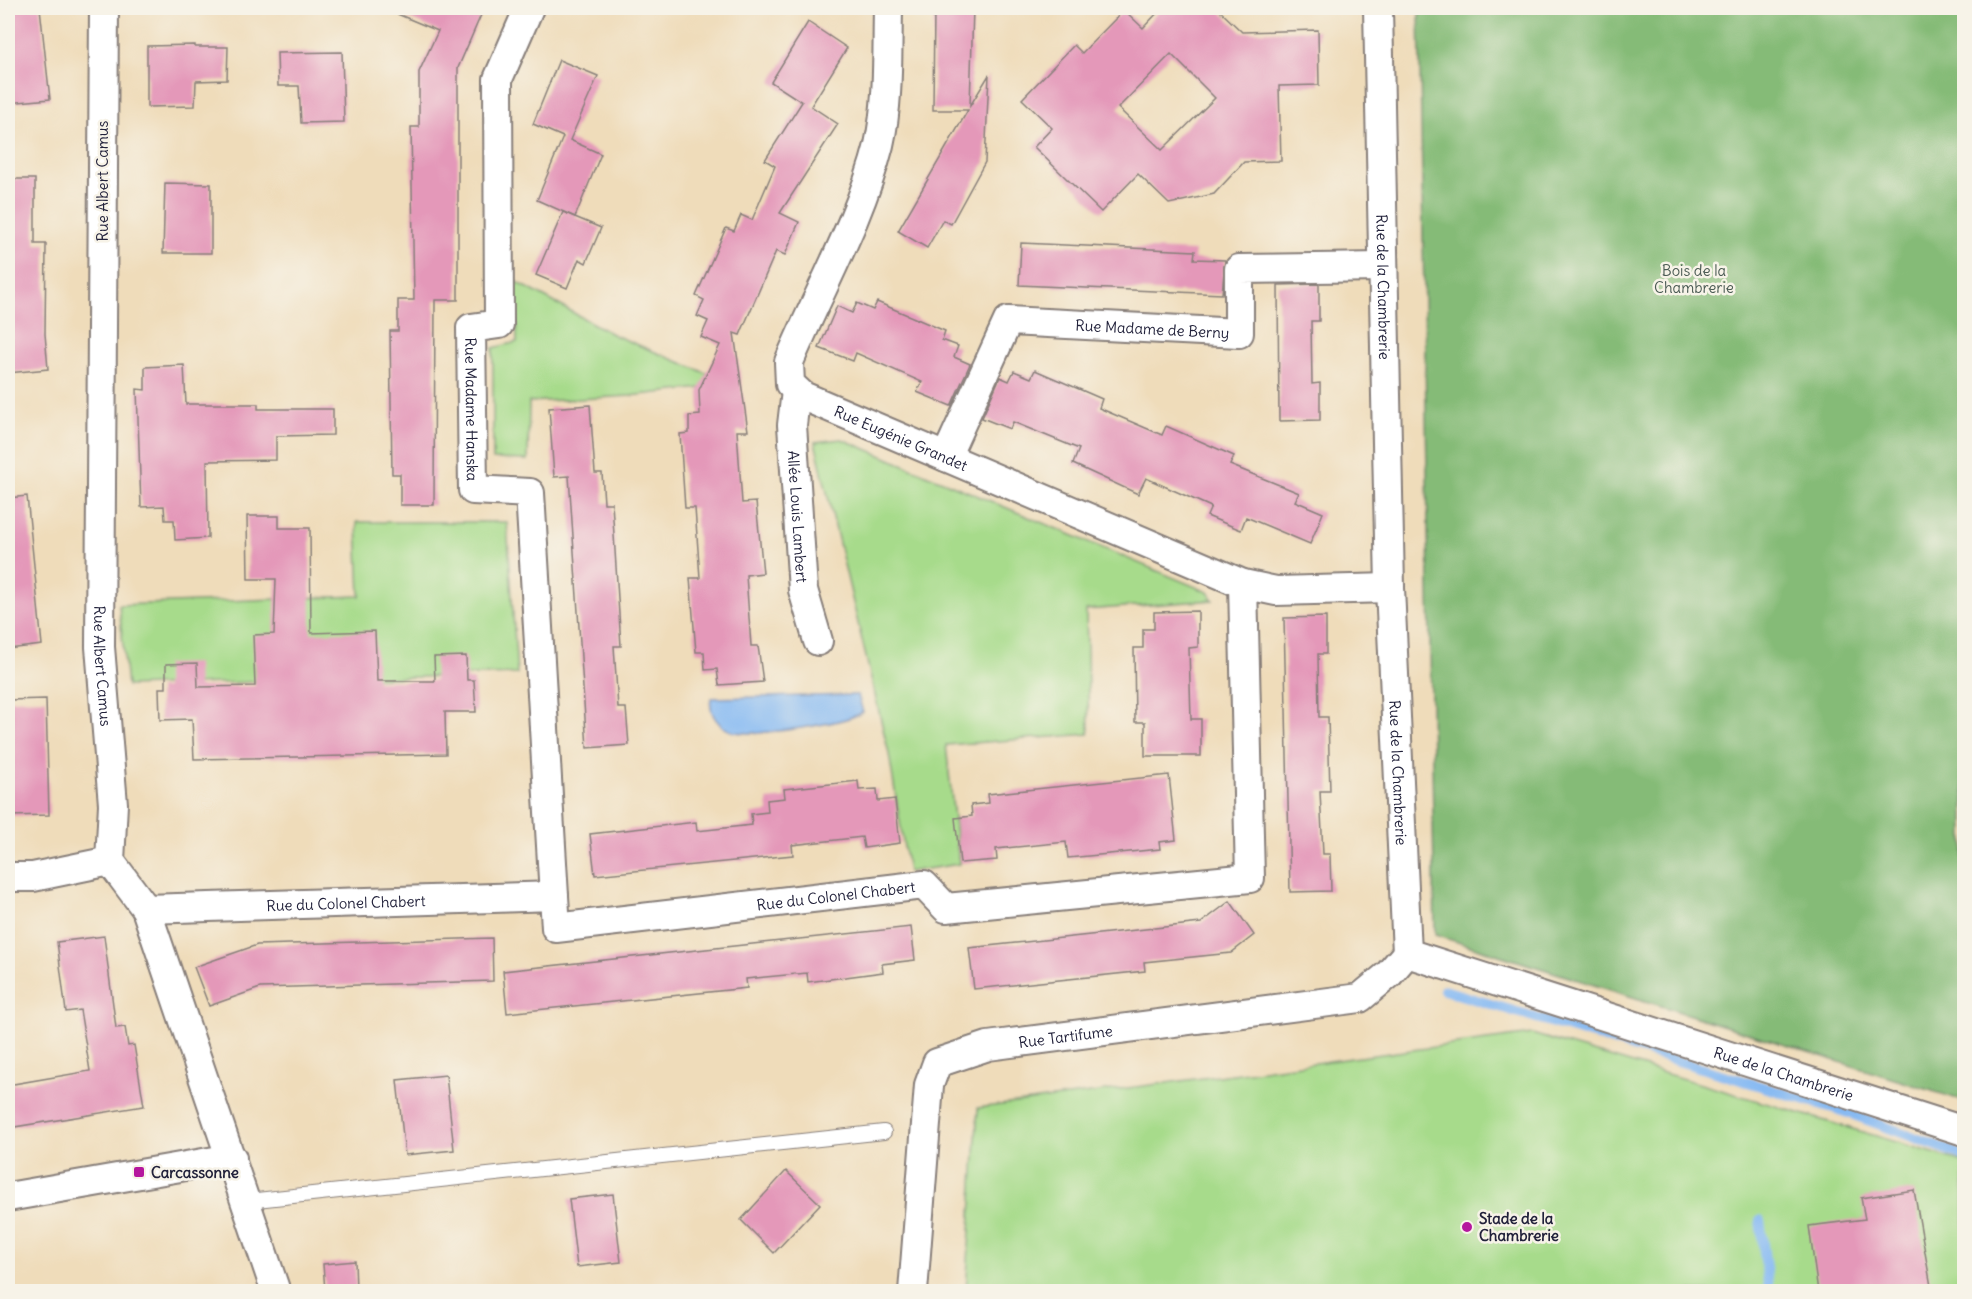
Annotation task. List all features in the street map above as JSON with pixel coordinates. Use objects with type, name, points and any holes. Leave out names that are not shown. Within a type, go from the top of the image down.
[{"type":"street","name":"Rue Albert Camus","points":[[104,8],[100,648],[113,804],[110,861]]},
{"type":"street","name":"Rue Madame Hanska","points":[[529,8],[498,79],[499,324],[471,328],[473,490],[530,493],[554,896]]},
{"type":"street","points":[[796,391],[790,384],[789,362],[860,200],[879,143],[886,88],[888,8]]},
{"type":"street","name":"Rue de la Chambrerie","points":[[1378,8],[1389,588],[1407,953],[1965,1131]]},
{"type":"street","name":"Rue Madame de Berny","points":[[946,457],[1008,321],[1239,333],[1239,269],[1383,267]]},
{"type":"street","name":"Rue Eugénie Grandet","points":[[796,391],[1243,584],[1276,591],[1389,588]]},
{"type":"street","name":"Allée Louis Lambert","points":[[796,391],[792,425],[803,590],[818,640]]},
{"type":"street","name":"Rue du Colonel Chabert","points":[[146,909],[554,896],[556,928],[924,885],[946,908],[1251,878],[1243,584]]},
{"type":"street","points":[[8,877],[33,877],[110,861],[146,909],[276,1292]]},
{"type":"street","name":"Rue Tartifume","points":[[914,1292],[929,1084],[937,1063],[988,1046],[1360,998],[1407,953]]},
{"type":"street","points":[[8,1197],[232,1158]]},
{"type":"lane","points":[[247,1201],[884,1132]]},
{"type":"green space","name":"Bois de la Chambrerie","points":[[1419,8],[1964,8],[1964,1101],[1435,935]]},
{"type":"green space","points":[[515,281],[614,335],[718,378],[728,385],[630,396],[529,402],[528,460],[493,459],[493,348],[517,342]]},
{"type":"green space","points":[[842,439],[1208,592],[1213,600],[1086,610],[1089,734],[946,745],[959,864],[908,872],[889,754],[815,442]]},
{"type":"green space","points":[[357,522],[507,522],[517,674],[127,686],[119,605],[360,596]]},
{"type":"green space","name":"Stade de la Chambrerie","points":[[1532,1034],[1964,1162],[1964,1291],[966,1292],[978,1108]]},
{"type":"water","points":[[858,695],[863,712],[853,716],[820,725],[762,732],[735,732],[724,728],[716,720],[711,710],[711,698]]},
{"type":"building","points":[[8,8],[40,8],[50,99],[8,103]]},
{"type":"building","points":[[383,8],[484,8],[458,68],[458,300],[435,300],[434,505],[400,505],[400,474],[392,474],[390,331],[398,331],[398,300],[414,300],[411,127],[419,127],[419,72],[438,31]]},
{"type":"building","points":[[934,8],[973,8],[970,106],[989,75],[985,162],[951,224],[943,220],[927,248],[898,231],[968,110],[933,110]]},
{"type":"building","points":[[1162,8],[1217,8],[1242,32],[1318,30],[1319,85],[1279,86],[1281,161],[1244,162],[1214,194],[1169,204],[1138,174],[1101,212],[1034,147],[1052,128],[1022,99],[1074,45],[1082,53],[1124,10],[1143,28]],"holes":[[[1171,54],[1215,98],[1162,150],[1118,108]]]},
{"type":"building","points":[[808,22],[847,48],[811,106],[838,124],[780,213],[799,222],[785,255],[776,251],[740,335],[734,333],[748,431],[737,431],[742,503],[756,502],[763,573],[746,575],[751,646],[758,646],[763,682],[719,685],[717,669],[705,670],[704,652],[696,652],[690,578],[700,578],[695,508],[685,508],[680,434],[689,433],[689,416],[700,415],[699,390],[720,345],[701,337],[708,321],[697,316],[704,300],[696,296],[726,228],[734,231],[741,215],[752,220],[775,166],[765,160],[802,102],[771,82]]},
{"type":"building","points":[[195,45],[195,47],[228,47],[227,80],[196,81],[195,106],[147,107],[147,46]]},
{"type":"building","points":[[342,52],[344,122],[301,123],[299,86],[278,86],[277,53]]},
{"type":"building","points":[[559,60],[598,76],[570,140],[601,154],[575,217],[537,200],[563,137],[533,124]]},
{"type":"building","points":[[8,179],[35,179],[35,244],[46,244],[45,334],[48,369],[8,373]]},
{"type":"building","points":[[165,183],[211,184],[211,253],[163,253]]},
{"type":"building","points":[[563,212],[601,228],[586,263],[579,259],[567,288],[536,275]]},
{"type":"building","points":[[1021,243],[1195,251],[1194,259],[1225,260],[1222,294],[1019,285]]},
{"type":"building","points":[[1319,284],[1319,321],[1311,321],[1312,384],[1320,383],[1320,420],[1279,421],[1278,285]]},
{"type":"building","points":[[877,302],[945,331],[942,340],[958,346],[954,357],[970,364],[951,406],[917,392],[922,382],[856,353],[853,361],[819,348],[837,306],[852,313],[857,303],[873,310]]},
{"type":"building","points":[[184,365],[186,404],[258,404],[258,409],[333,409],[333,435],[276,436],[276,460],[207,461],[208,538],[175,540],[174,520],[165,520],[164,506],[141,507],[137,389],[145,390],[145,367]]},
{"type":"building","points":[[1035,370],[1102,399],[1099,408],[1162,435],[1166,426],[1234,456],[1230,465],[1299,493],[1295,501],[1323,513],[1310,544],[1246,517],[1241,530],[1207,516],[1211,507],[1146,478],[1138,494],[1073,464],[1079,449],[1013,422],[1010,429],[982,418],[1000,377],[1009,381],[1014,371],[1031,378]]},
{"type":"building","points":[[590,405],[595,473],[602,473],[604,503],[612,503],[621,646],[614,646],[618,708],[626,708],[629,745],[587,748],[569,476],[554,477],[549,408]]},
{"type":"building","points":[[27,496],[42,645],[8,649],[8,498]]},
{"type":"building","points":[[247,516],[279,516],[279,528],[310,528],[311,633],[375,631],[377,681],[435,681],[434,657],[466,656],[467,680],[474,680],[476,712],[445,712],[446,754],[194,759],[192,719],[160,720],[159,688],[166,688],[166,664],[197,663],[198,687],[255,686],[253,635],[274,634],[276,579],[248,579]]},
{"type":"building","points":[[1198,611],[1198,647],[1189,648],[1191,719],[1201,719],[1201,756],[1145,756],[1145,722],[1135,722],[1134,648],[1143,648],[1143,629],[1154,629],[1154,612]]},
{"type":"building","points":[[1326,617],[1326,654],[1318,654],[1319,717],[1328,717],[1330,791],[1320,791],[1323,854],[1330,854],[1331,891],[1290,892],[1284,618]]},
{"type":"building","points":[[46,699],[49,815],[8,816],[8,700]]},
{"type":"building","points":[[1169,775],[1176,840],[1159,842],[1160,849],[1068,858],[1066,842],[996,849],[997,860],[960,863],[955,818],[972,816],[971,805],[989,803],[988,794]]},
{"type":"building","points":[[858,781],[859,790],[877,789],[878,801],[895,799],[900,843],[864,848],[862,837],[792,845],[793,855],[595,875],[590,834],[696,822],[697,831],[752,825],[751,814],[768,812],[767,800],[785,798],[784,789]]},
{"type":"building","points":[[1230,901],[1254,935],[1231,953],[1144,962],[1145,971],[974,989],[969,948],[1201,923]]},
{"type":"building","points":[[911,927],[915,960],[882,964],[883,972],[808,982],[807,973],[746,979],[747,988],[507,1013],[503,971]]},
{"type":"building","points":[[104,936],[116,1028],[125,1027],[128,1046],[134,1045],[144,1106],[8,1128],[8,1085],[90,1071],[80,1010],[66,1012],[57,942]]},
{"type":"building","points":[[492,938],[493,981],[260,988],[209,1006],[194,967],[257,945]]},
{"type":"building","points":[[446,1075],[454,1150],[405,1155],[397,1080]]},
{"type":"building","points":[[786,1171],[820,1204],[774,1253],[741,1220]]},
{"type":"building","points":[[1914,1190],[1932,1292],[1818,1292],[1809,1226],[1865,1219],[1861,1198]]},
{"type":"building","points":[[613,1194],[621,1262],[577,1267],[569,1199]]},
{"type":"building","points":[[355,1261],[356,1289],[325,1291],[323,1264]]},
{"type":"waterway","points":[[1444,990],[1846,1112],[1964,1156]]},
{"type":"waterway","points":[[1760,1220],[1769,1292]]},
{"type":"place","name":"Carcassonne","points":[[139,1172]]},
{"type":"place","name":"Stade de la Chambrerie","points":[[1467,1227]]}]
